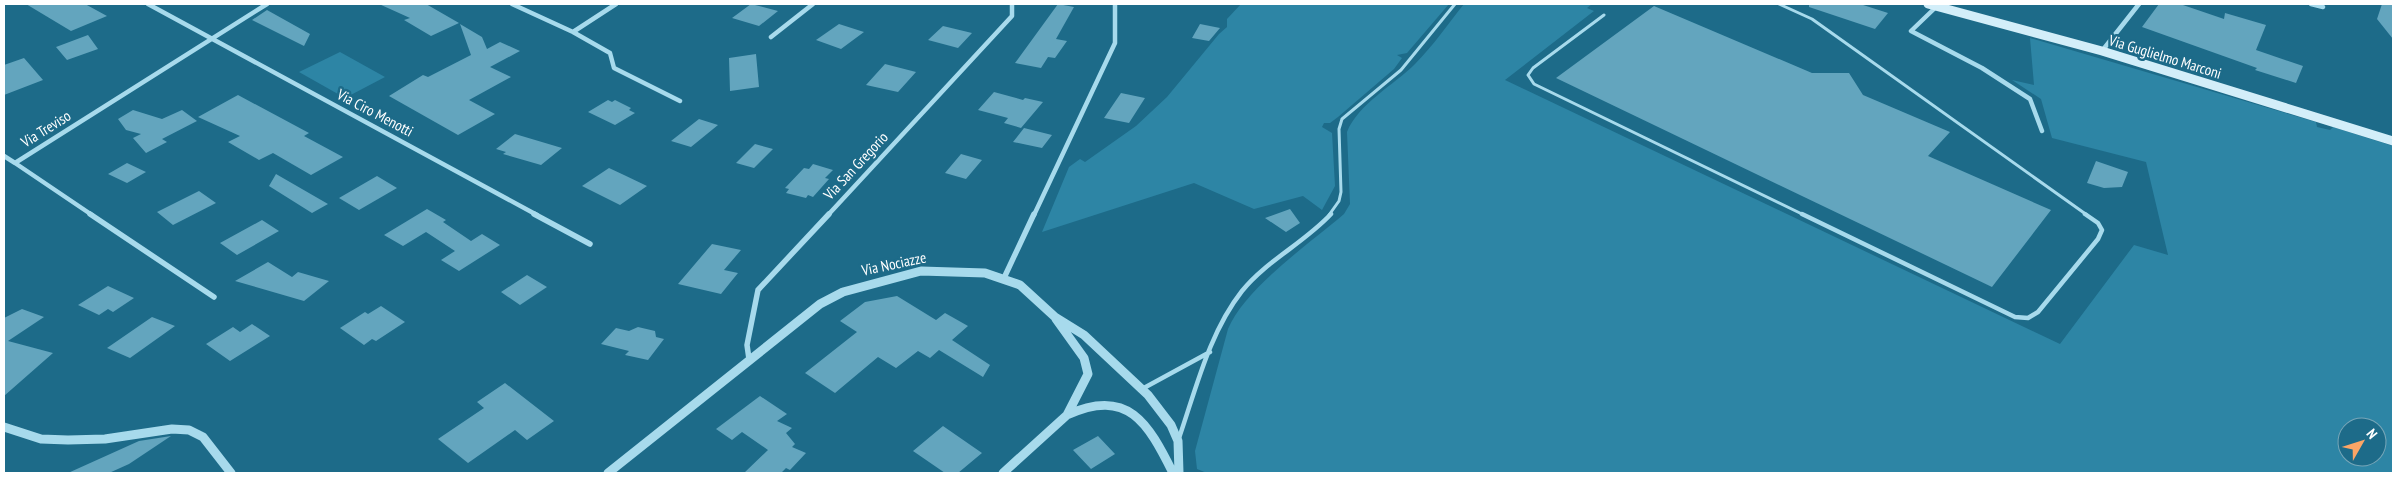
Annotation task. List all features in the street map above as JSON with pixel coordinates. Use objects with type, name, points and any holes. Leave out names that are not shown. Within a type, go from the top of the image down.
[{"type":"main road","name":"Via Guglielmo Marconi","points":[[1932,5],[2102,52],[2393,141]]},
{"type":"street","name":"Via Ciro Menotti","points":[[148,4],[590,244]]},
{"type":"street","name":"Via Treviso","points":[[214,297],[15,163],[267,4]]},
{"type":"street","points":[[512,4],[573,32],[610,53],[614,68],[680,101]]},
{"type":"street","points":[[573,32],[616,4]]},
{"type":"street","points":[[771,37],[813,4]]},
{"type":"street","name":"Via San Gregorio","points":[[749,360],[747,345],[758,290],[1012,16],[1012,4]]},
{"type":"street","points":[[1004,278],[1115,43],[1115,4]]},
{"type":"street","points":[[2102,52],[2139,4]]},
{"type":"street","points":[[2311,4],[2323,7]]},
{"type":"street","points":[[1932,5],[1912,31],[1982,68],[2030,99],[2042,131]]},
{"type":"street","points":[[4,156],[15,163]]},
{"type":"street","name":"Via Nociazze","points":[[608,473],[820,304],[843,292],[889,278],[921,271],[985,273],[1004,278],[1020,285],[1055,317],[1084,334],[1142,389],[1171,425],[1178,441],[1179,473]]},
{"type":"street","points":[[1055,317],[1084,358],[1088,374],[1067,415]]},
{"type":"street","points":[[1003,473],[1067,415],[1094,404],[1110,404],[1124,408],[1141,420],[1152,433],[1173,473]]},
{"type":"street","points":[[4,427],[41,439],[68,440],[105,439],[172,429],[189,430],[202,437],[231,473]]},
{"type":"lane","points":[[1178,441],[1210,352],[1229,311],[1243,290],[1262,270],[1323,222],[1339,202],[1339,129],[1342,119],[1401,70],[1455,4]]},
{"type":"lane","points":[[1604,16],[1533,68],[1528,75],[1534,84],[2015,317],[2028,318],[2038,312],[2098,239],[2102,230],[2098,223],[1830,32],[1786,5],[1779,4]]},
{"type":"lane","points":[[1142,389],[1210,352]]},
{"type":"shaded area","points":[[1241,4],[1449,4],[1407,53],[1397,55],[1402,58],[1394,69],[1338,117],[1330,123],[1324,123],[1322,127],[1332,133],[1335,186],[1322,210],[1303,196],[1254,209],[1194,183],[1042,232],[1069,167],[1080,159],[1085,162],[1136,126],[1167,97],[1219,34],[1227,27],[1227,19]]},
{"type":"shaded area","points":[[1464,4],[1592,4],[1587,8],[1594,11],[1505,80],[2060,344],[2134,245],[2168,255],[2146,162],[2052,138],[2041,99],[2012,80],[2034,85],[2030,38],[2316,122],[2317,127],[2330,130],[2333,127],[2393,146],[2393,473],[1207,473],[1197,469],[1195,451],[1228,329],[1236,314],[1248,298],[1279,267],[1344,214],[1350,204],[1347,132],[1352,122],[1377,95],[1415,64]]},
{"type":"shaded area","points":[[340,52],[385,77],[345,98],[299,72]]},
{"type":"building","points":[[26,4],[85,4],[107,16],[71,31]]},
{"type":"building","points":[[379,4],[426,4],[459,23],[431,36],[404,20],[410,18]]},
{"type":"building","points":[[751,4],[778,11],[759,26],[732,18]]},
{"type":"building","points":[[1058,4],[1074,7],[1056,39],[1067,41],[1055,58],[1048,57],[1041,68],[1015,63]]},
{"type":"building","points":[[1809,4],[1860,4],[1888,13],[1875,29],[1809,7]]},
{"type":"building","points":[[2159,4],[2180,4],[2224,19],[2225,13],[2266,25],[2256,50],[2303,66],[2296,83],[2255,70],[2257,68],[2142,27]]},
{"type":"building","points":[[2382,4],[2393,4],[2393,39],[2377,19]]},
{"type":"building","points":[[1654,6],[1812,73],[1849,73],[1863,95],[1950,132],[1928,156],[2051,210],[1992,287],[1556,78]]},
{"type":"building","points":[[267,10],[310,34],[304,46],[252,20]]},
{"type":"building","points":[[460,24],[482,37],[487,49],[500,42],[520,51],[490,67],[511,77],[469,100],[495,114],[458,135],[389,96],[423,75],[428,77],[471,55]]},
{"type":"building","points":[[839,24],[864,32],[841,49],[816,40]]},
{"type":"building","points":[[1200,24],[1220,28],[1209,41],[1192,38]]},
{"type":"building","points":[[943,26],[972,33],[958,48],[928,40]]},
{"type":"building","points":[[88,35],[98,49],[67,60],[56,47]]},
{"type":"building","points":[[756,54],[759,87],[730,91],[729,58]]},
{"type":"building","points":[[24,58],[43,80],[4,95],[4,65]]},
{"type":"building","points":[[885,64],[916,72],[898,92],[866,85]]},
{"type":"building","points":[[994,92],[1023,100],[1025,98],[1043,102],[1021,128],[1004,123],[1008,118],[978,110]]},
{"type":"building","points":[[1121,93],[1145,98],[1129,123],[1104,118]]},
{"type":"building","points":[[238,95],[309,133],[304,136],[343,157],[311,175],[273,153],[259,160],[228,142],[240,136],[198,117]]},
{"type":"building","points":[[608,100],[612,102],[615,100],[631,108],[629,110],[635,113],[615,125],[588,112]]},
{"type":"building","points":[[133,110],[162,119],[182,110],[197,121],[162,139],[167,142],[146,153],[133,138],[141,134],[126,130],[118,119]]},
{"type":"building","points":[[699,119],[718,125],[691,147],[671,141]]},
{"type":"building","points":[[1024,128],[1052,135],[1042,148],[1013,142]]},
{"type":"building","points":[[515,134],[562,148],[541,165],[503,154],[506,152],[496,149]]},
{"type":"building","points":[[755,144],[773,149],[754,168],[736,163]]},
{"type":"building","points":[[961,154],[982,160],[966,179],[945,173]]},
{"type":"building","points":[[2096,161],[2128,172],[2122,187],[2104,188],[2087,183]]},
{"type":"building","points":[[127,163],[146,172],[127,183],[108,174]]},
{"type":"building","points":[[813,164],[833,170],[825,178],[829,179],[813,197],[808,195],[806,198],[786,193],[789,189],[785,188],[804,168],[809,169]]},
{"type":"building","points":[[609,168],[647,186],[620,205],[582,186]]},
{"type":"building","points":[[276,174],[328,204],[312,213],[269,186]]},
{"type":"building","points":[[377,176],[397,188],[359,210],[339,198]]},
{"type":"building","points":[[199,191],[216,203],[173,225],[157,212]]},
{"type":"building","points":[[427,209],[446,220],[443,222],[471,241],[482,234],[500,245],[459,271],[441,260],[455,251],[426,232],[403,246],[384,235]]},
{"type":"building","points":[[1290,209],[1300,223],[1286,232],[1265,218]]},
{"type":"building","points":[[262,220],[279,231],[237,255],[220,243]]},
{"type":"building","points":[[712,244],[741,250],[724,270],[738,273],[721,294],[678,284]]},
{"type":"building","points":[[268,262],[292,277],[298,272],[329,281],[304,301],[235,281]]},
{"type":"building","points":[[527,275],[547,287],[520,305],[501,292]]},
{"type":"building","points":[[108,286],[134,298],[113,312],[108,309],[99,315],[78,305]]},
{"type":"building","points":[[897,296],[936,320],[945,313],[968,326],[952,340],[990,365],[983,377],[939,350],[930,358],[918,351],[896,368],[878,357],[835,393],[805,373],[857,332],[840,321],[865,302]]},
{"type":"building","points":[[381,306],[405,322],[376,341],[372,339],[364,345],[340,328],[365,312],[368,314]]},
{"type":"building","points":[[22,309],[44,317],[8,341],[53,353],[4,396],[4,318]]},
{"type":"building","points":[[152,317],[175,326],[130,358],[107,348]]},
{"type":"building","points":[[252,324],[270,336],[230,361],[206,344],[233,327],[240,332]]},
{"type":"building","points":[[638,327],[655,331],[656,337],[664,339],[648,360],[625,355],[629,351],[601,344],[616,328],[629,331]]},
{"type":"building","points":[[505,383],[554,421],[527,440],[515,430],[468,463],[438,439],[484,408],[477,402]]},
{"type":"building","points":[[760,396],[787,414],[777,421],[792,428],[786,433],[795,444],[792,447],[806,453],[790,470],[786,468],[781,473],[744,473],[768,450],[742,432],[732,440],[716,429]]},
{"type":"building","points":[[943,426],[982,453],[958,473],[945,473],[913,451]]},
{"type":"building","points":[[171,436],[129,464],[109,473],[68,473],[139,441]]},
{"type":"building","points":[[1098,436],[1115,454],[1091,469],[1073,450]]}]
